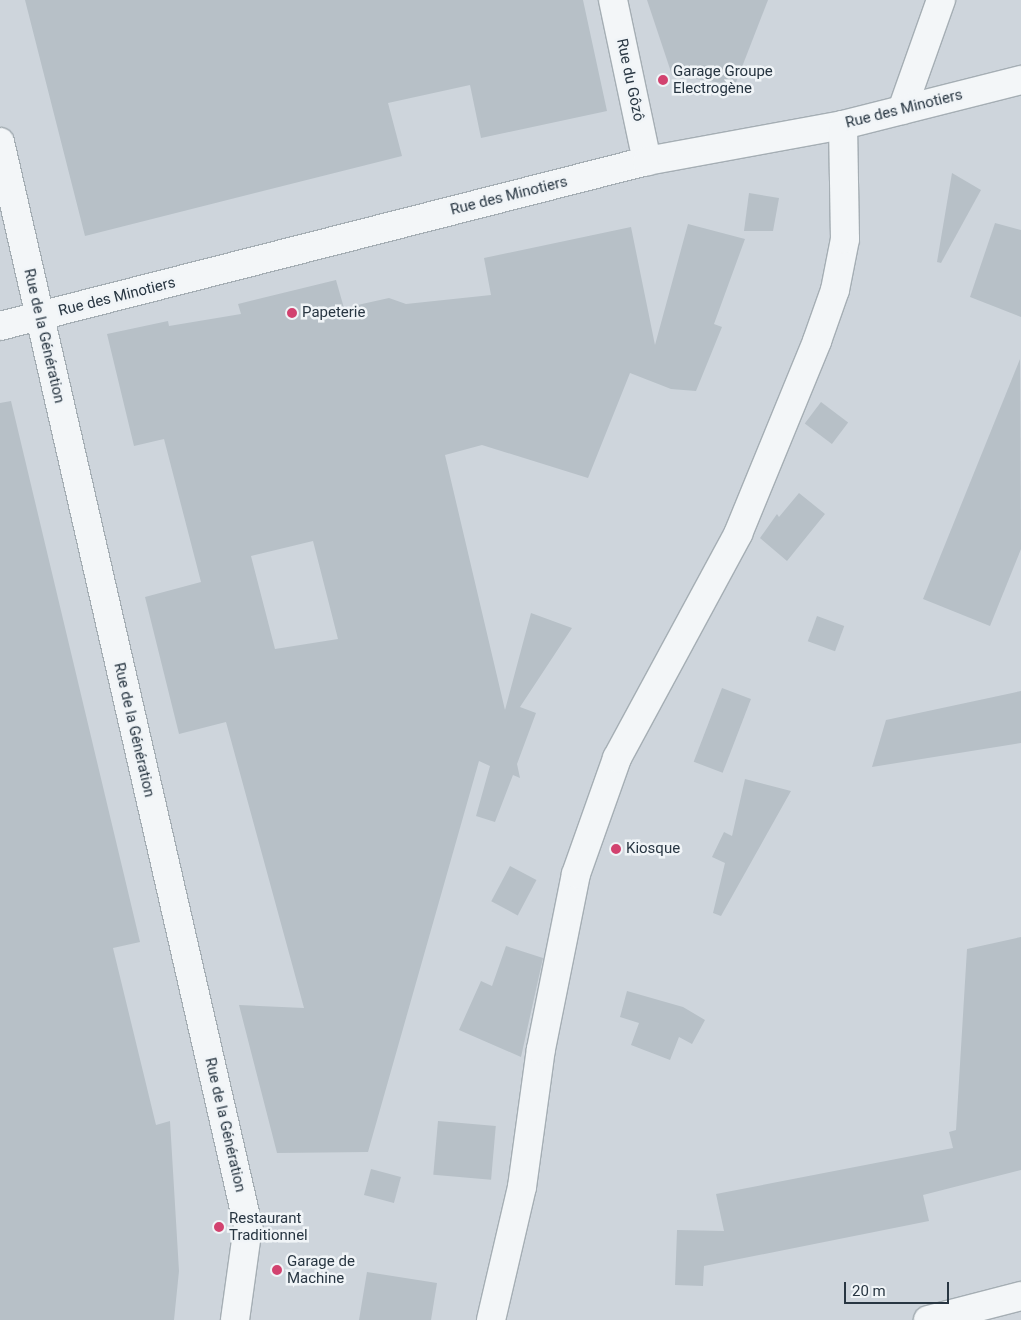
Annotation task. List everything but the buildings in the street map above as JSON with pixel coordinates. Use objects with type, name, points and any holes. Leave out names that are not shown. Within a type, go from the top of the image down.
[{"type":"street","name":"Rue du Gôzô","points":[[613,0],[647,161]]},
{"type":"street","points":[[902,110],[942,0]]},
{"type":"street","name":"Rue des Minotiers","points":[[0,326],[647,161],[843,125],[1021,80]]},
{"type":"street","points":[[491,1320],[522,1187],[541,1049],[576,874],[617,758],[738,534],[817,340],[835,290],[845,239],[843,125]]},
{"type":"street","name":"Rue de la Génération","points":[[0,142],[248,1226],[235,1320]]},
{"type":"street","points":[[928,1320],[1021,1296]]},
{"type":"shaded area","points":[[0,0],[1021,0],[1021,1320],[0,1320]]},
{"type":"place","name":"Garage Groupe Electrogène","points":[[663,80]]},
{"type":"place","name":"Papeterie","points":[[292,313]]},
{"type":"place","name":"Kiosque","points":[[616,849]]},
{"type":"place","name":"Restaurant Traditionnel","points":[[219,1227]]},
{"type":"place","name":"Garage de Machine","points":[[277,1270]]}]
